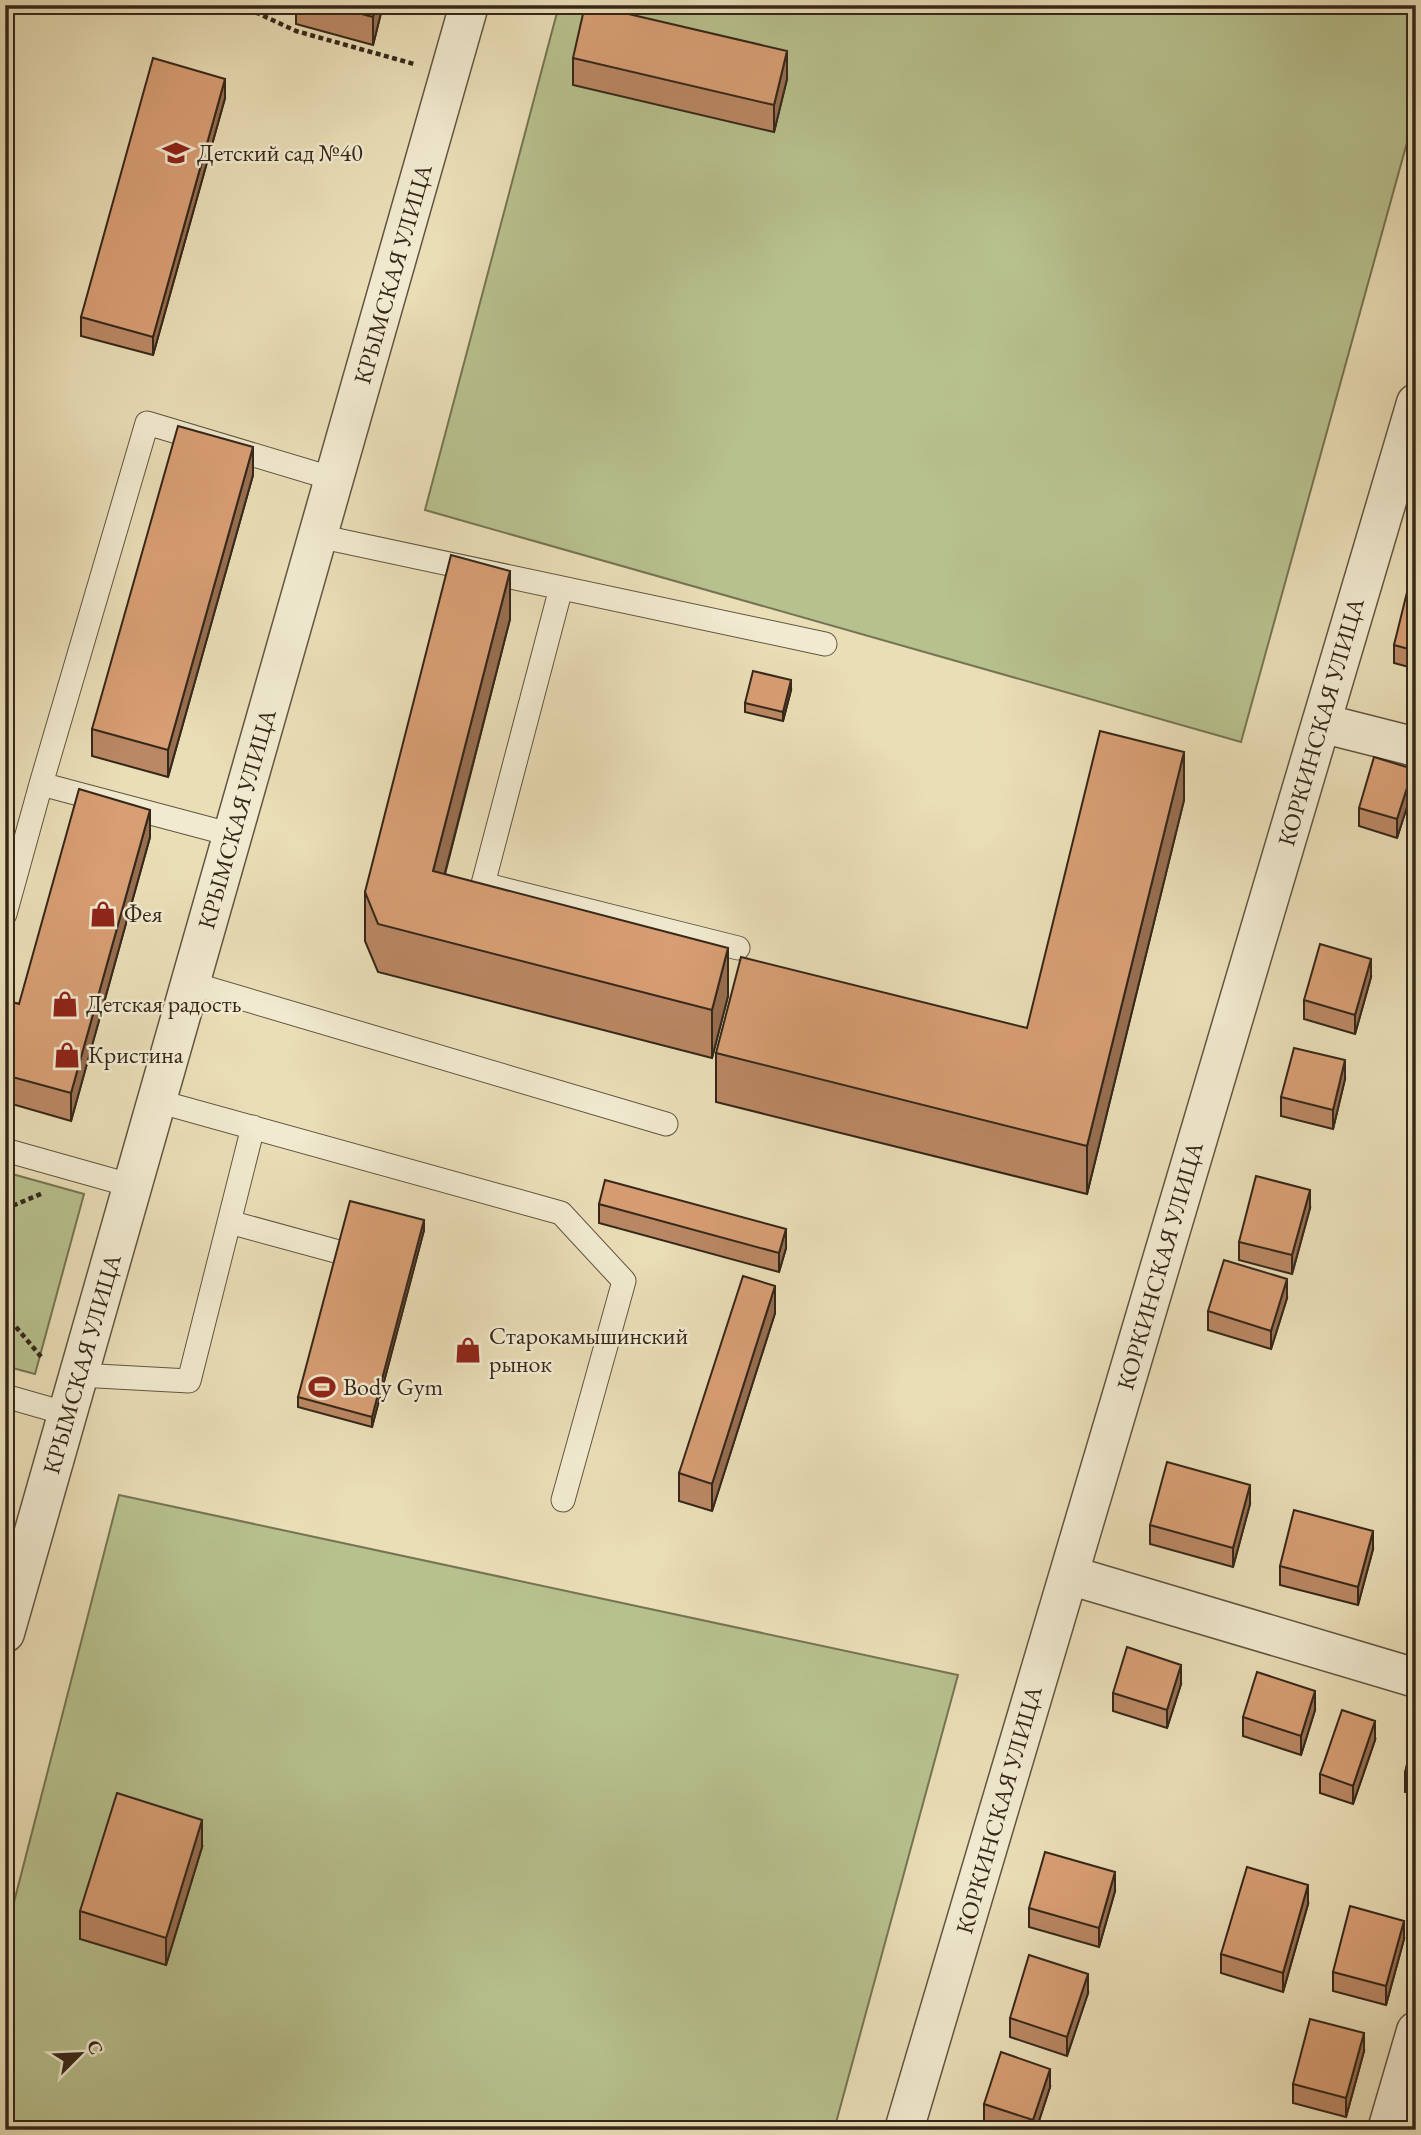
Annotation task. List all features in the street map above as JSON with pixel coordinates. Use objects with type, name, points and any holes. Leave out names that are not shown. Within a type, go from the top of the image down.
[{"type":"street","name":"КРЫМСКАЯ УЛИЦА","points":[[5,1633],[469,5]]},
{"type":"street","name":"КОРКИНСКАЯ УЛИЦА","points":[[905,2130],[1416,402]]},
{"type":"street","points":[[1321,723],[1416,747]]},
{"type":"street","points":[[1069,1575],[1416,1678]]},
{"type":"street","points":[[1387,2130],[1416,2031]]},
{"type":"lane","points":[[5,914],[147,423],[334,478]]},
{"type":"lane","points":[[318,536],[825,644]]},
{"type":"lane","points":[[561,588],[483,884],[738,948]]},
{"type":"lane","points":[[41,784],[233,835]]},
{"type":"lane","points":[[190,983],[666,1124]]},
{"type":"lane","points":[[157,1101],[561,1213],[624,1281],[563,1500]]},
{"type":"lane","points":[[5,1396],[73,1394],[189,1381],[253,1127]]},
{"type":"lane","points":[[5,1150],[133,1186]]},
{"type":"lane","points":[[229,1222],[339,1252]]},
{"type":"path","points":[[240,5],[296,31],[416,65]]},
{"type":"path","points":[[5,1209],[48,1191]]},
{"type":"path","points":[[5,1314],[73,1394]]},
{"type":"green space","points":[[559,5],[1416,5],[1416,110],[1241,742],[425,510]]},
{"type":"green space","points":[[5,1172],[84,1194],[35,1374],[5,1366]]},
{"type":"green space","points":[[119,1495],[958,1675],[834,2130],[5,2130],[5,1937]]},
{"type":"building","points":[[328,5],[376,5],[373,17]]},
{"type":"building","points":[[585,5],[787,51],[774,105],[573,58]]},
{"type":"building","points":[[153,58],[225,79],[153,337],[81,317]]},
{"type":"building","points":[[178,426],[253,447],[168,750],[92,729]]},
{"type":"building","points":[[451,555],[510,571],[433,871],[728,948],[712,1010],[378,924],[365,892]]},
{"type":"building","points":[[1410,580],[1416,582],[1416,651],[1394,645]]},
{"type":"building","points":[[753,671],[791,680],[783,712],[745,703]]},
{"type":"building","points":[[1100,731],[1184,752],[1087,1146],[716,1053],[741,957],[1027,1028]]},
{"type":"building","points":[[1374,757],[1413,769],[1397,819],[1359,808]]},
{"type":"building","points":[[79,789],[150,810],[71,1093],[5,1075],[5,1000],[19,1004]]},
{"type":"building","points":[[1416,864],[1416,885],[1410,884]]},
{"type":"building","points":[[1320,944],[1371,959],[1355,1015],[1304,1000]]},
{"type":"building","points":[[1294,1048],[1345,1060],[1333,1110],[1281,1097]]},
{"type":"building","points":[[1256,1176],[1310,1190],[1292,1255],[1239,1242]]},
{"type":"building","points":[[605,1180],[786,1229],[779,1253],[599,1204]]},
{"type":"building","points":[[350,1201],[424,1220],[372,1417],[298,1397]]},
{"type":"building","points":[[1224,1260],[1287,1279],[1271,1331],[1208,1311]]},
{"type":"building","points":[[743,1276],[775,1286],[712,1484],[679,1473]]},
{"type":"building","points":[[1167,1462],[1250,1485],[1233,1548],[1150,1525]]},
{"type":"building","points":[[1294,1510],[1373,1531],[1358,1587],[1280,1566]]},
{"type":"building","points":[[1127,1647],[1181,1665],[1167,1710],[1113,1693]]},
{"type":"building","points":[[1257,1672],[1315,1691],[1301,1736],[1243,1717]]},
{"type":"building","points":[[1342,1710],[1375,1721],[1353,1786],[1320,1774]]},
{"type":"building","points":[[1416,1727],[1416,1775],[1405,1773]]},
{"type":"building","points":[[117,1793],[202,1820],[166,1938],[80,1911]]},
{"type":"building","points":[[1045,1852],[1115,1872],[1099,1928],[1029,1908]]},
{"type":"building","points":[[1247,1867],[1308,1885],[1283,1973],[1221,1954]]},
{"type":"building","points":[[1350,1906],[1404,1921],[1386,1986],[1333,1972]]},
{"type":"building","points":[[1029,1955],[1088,1974],[1067,2037],[1010,2018]]},
{"type":"building","points":[[1310,2019],[1364,2033],[1346,2098],[1293,2084]]},
{"type":"building","points":[[1001,2052],[1050,2069],[1033,2120],[984,2104]]},
{"type":"place","name":"Детский сад №40","points":[[176,153]]},
{"type":"place","name":"Фея","points":[[103,914]]},
{"type":"place","name":"Детская радость","points":[[65,1004]]},
{"type":"place","name":"Кристина","points":[[67,1055]]},
{"type":"place","name":"Старокамышинский рынок","points":[[468,1350]]},
{"type":"place","name":"Body Gym","points":[[322,1387]]}]
